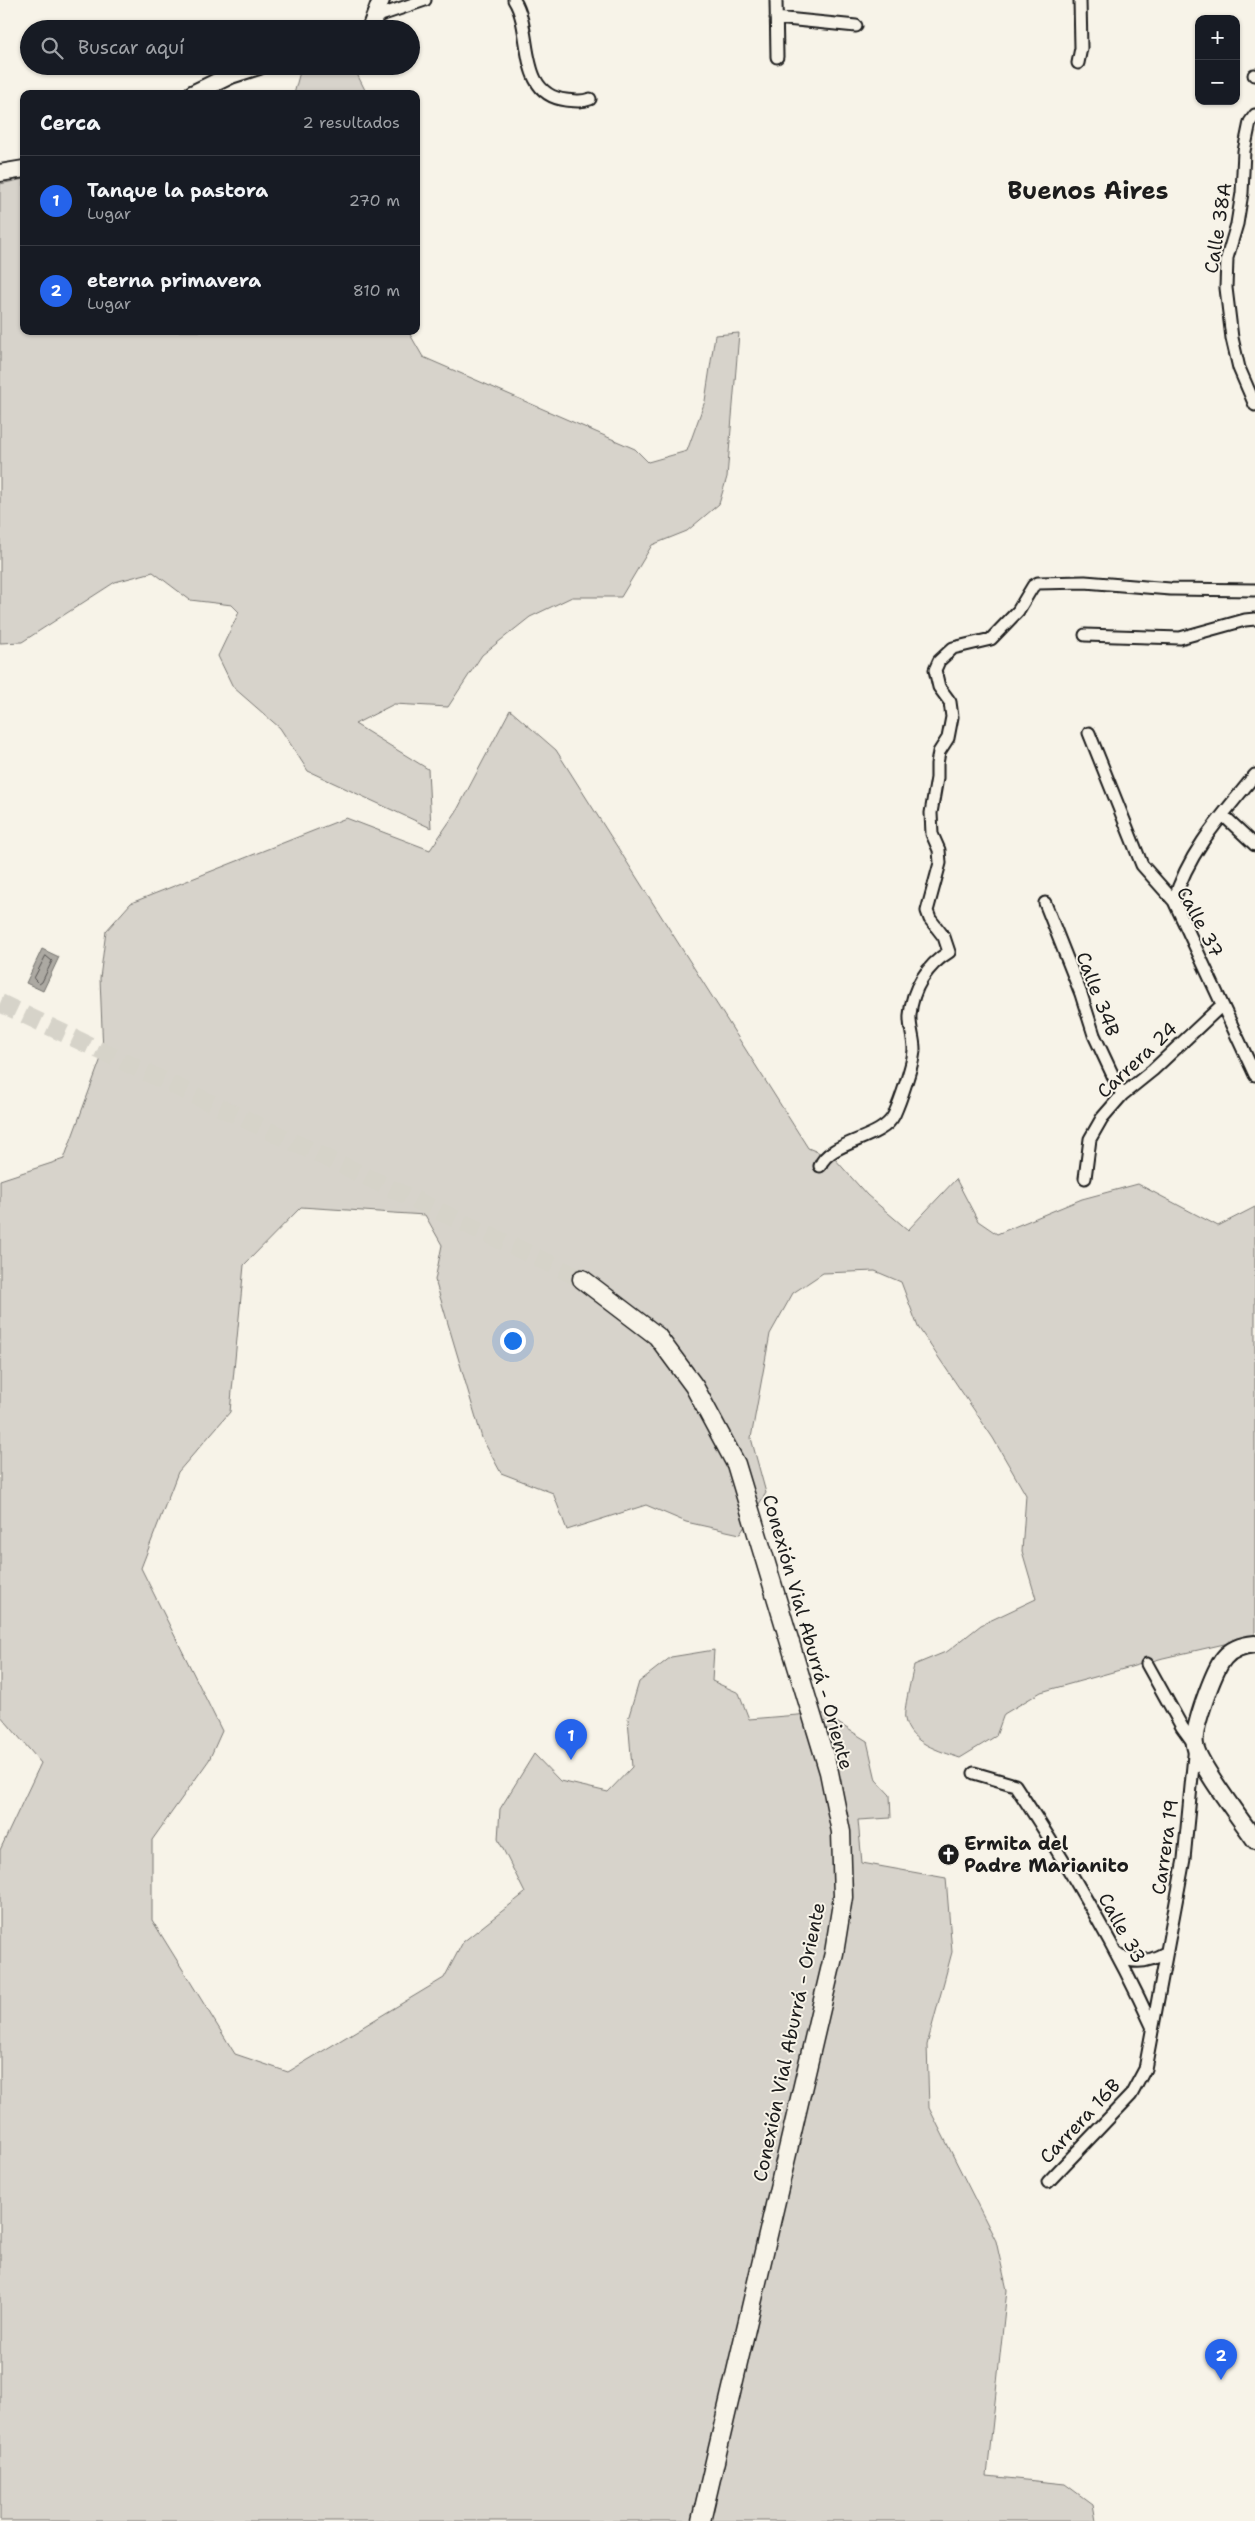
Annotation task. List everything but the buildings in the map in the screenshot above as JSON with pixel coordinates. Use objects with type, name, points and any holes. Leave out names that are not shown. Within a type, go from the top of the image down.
[{"type":"main road","name":"Conexión Vial Aburrá - Oriente","points":[[582,1279],[657,1336],[694,1386],[736,1464],[829,1772],[841,1832],[843,1897],[834,1953],[701,2521]]},
{"type":"street","points":[[374,20],[381,0]]},
{"type":"street","points":[[380,20],[425,0]]},
{"type":"street","points":[[514,0],[521,19],[530,66],[541,87],[551,96],[559,99],[581,102],[590,99]]},
{"type":"street","points":[[776,0],[777,57]]},
{"type":"street","points":[[1078,63],[1081,48],[1080,0]]},
{"type":"street","points":[[776,18],[856,26]]},
{"type":"street","points":[[200,90],[232,75]]},
{"type":"street","name":"Calle 38A","points":[[1255,115],[1250,122],[1246,142],[1238,224],[1226,258],[1226,288],[1231,312],[1232,338],[1239,368],[1255,405]]},
{"type":"street","points":[[0,173],[20,170]]},
{"type":"street","points":[[820,1166],[822,1159],[830,1153],[870,1134],[893,1117],[914,1051],[910,1016],[914,997],[923,975],[936,960],[948,952],[944,937],[930,920],[927,911],[940,863],[939,850],[932,834],[931,813],[937,778],[937,764],[939,752],[948,738],[952,717],[950,702],[939,688],[935,670],[939,660],[953,648],[991,638],[1018,611],[1038,583],[1085,582],[1170,589],[1255,590]]},
{"type":"street","points":[[1085,635],[1180,638],[1255,619]]},
{"type":"street","name":"Calle 37","points":[[1089,733],[1142,865],[1174,901],[1255,1075]]},
{"type":"street","points":[[1174,901],[1180,879],[1190,860],[1255,775]]},
{"type":"street","points":[[1223,815],[1255,845]]},
{"type":"street","name":"Calle 34B","points":[[1045,903],[1082,994],[1094,1034],[1122,1095]]},
{"type":"street","name":"Carrera 24","points":[[1085,1178],[1090,1139],[1102,1118],[1122,1095],[1153,1070],[1222,1006]]},
{"type":"street","points":[[1195,1745],[1200,1714],[1224,1658],[1233,1650],[1245,1645],[1255,1644]]},
{"type":"street","points":[[1147,1664],[1182,1728],[1195,1745],[1207,1770],[1255,1840]]},
{"type":"street","name":"Carrera 19","points":[[1152,2026],[1184,1860],[1195,1745]]},
{"type":"street","name":"Calle 33","points":[[974,1773],[1015,1785],[1058,1851],[1114,1950],[1152,2026]]},
{"type":"street","points":[[1114,1950],[1128,1960],[1139,1962],[1155,1959],[1165,1953]]},
{"type":"street","name":"Carrera 16B","points":[[1048,2182],[1131,2095],[1145,2068],[1152,2026]]},
{"type":"shaded area","points":[[299,75],[358,75],[365,90],[295,90]]},
{"type":"shaded area","points":[[20,180],[20,335],[410,335],[423,357],[635,449],[648,462],[687,451],[705,401],[715,335],[739,333],[727,477],[719,504],[687,531],[652,545],[621,597],[572,597],[530,617],[482,655],[448,707],[394,704],[355,724],[428,769],[431,828],[308,771],[280,728],[233,687],[218,656],[239,612],[232,605],[190,600],[153,572],[115,582],[22,642],[0,643],[0,184]]},
{"type":"shaded area","points":[[510,710],[556,750],[808,1148],[835,1159],[867,1195],[908,1230],[956,1179],[978,1221],[997,1234],[1082,1199],[1138,1184],[1218,1226],[1255,1207],[1255,1637],[1163,1658],[1041,1692],[1004,1714],[996,1736],[960,1758],[926,1745],[912,1734],[905,1719],[906,1701],[914,1665],[948,1651],[981,1625],[1036,1599],[1022,1551],[1026,1495],[993,1438],[918,1327],[901,1282],[875,1271],[823,1273],[793,1293],[770,1334],[751,1438],[766,1493],[740,1534],[686,1522],[646,1505],[567,1530],[553,1493],[501,1473],[482,1438],[435,1280],[442,1245],[425,1215],[301,1207],[244,1265],[230,1412],[178,1472],[141,1568],[222,1731],[209,1760],[152,1840],[152,1920],[235,2054],[288,2072],[444,1978],[463,1942],[525,1893],[498,1839],[500,1809],[534,1754],[560,1781],[608,1792],[632,1767],[628,1719],[639,1682],[671,1657],[714,1650],[712,1681],[739,1693],[749,1719],[822,1713],[867,1741],[876,1780],[890,1795],[891,1818],[858,1820],[862,1863],[946,1878],[952,1952],[927,2045],[929,2108],[996,2241],[1007,2290],[987,2476],[1065,2484],[1092,2504],[1095,2521],[0,2521],[0,1850],[41,1763],[0,1715],[0,1180],[64,1159],[103,1053],[100,978],[106,931],[131,903],[346,818],[430,850],[456,812]]},
{"type":"water","points":[[42,949],[59,957],[43,991],[26,983]]},
{"type":"tunnel","points":[[0,1003],[582,1279]]},
{"type":"place","name":"Tanque la pastora","points":[[571,1760]]},
{"type":"place","name":"Ermita del Padre Marianito","points":[[948,1854]]},
{"type":"place","name":"eterna primavera","points":[[1221,2380]]},
{"type":"district","name":"Buenos Aires","points":[[1088,191]]}]
